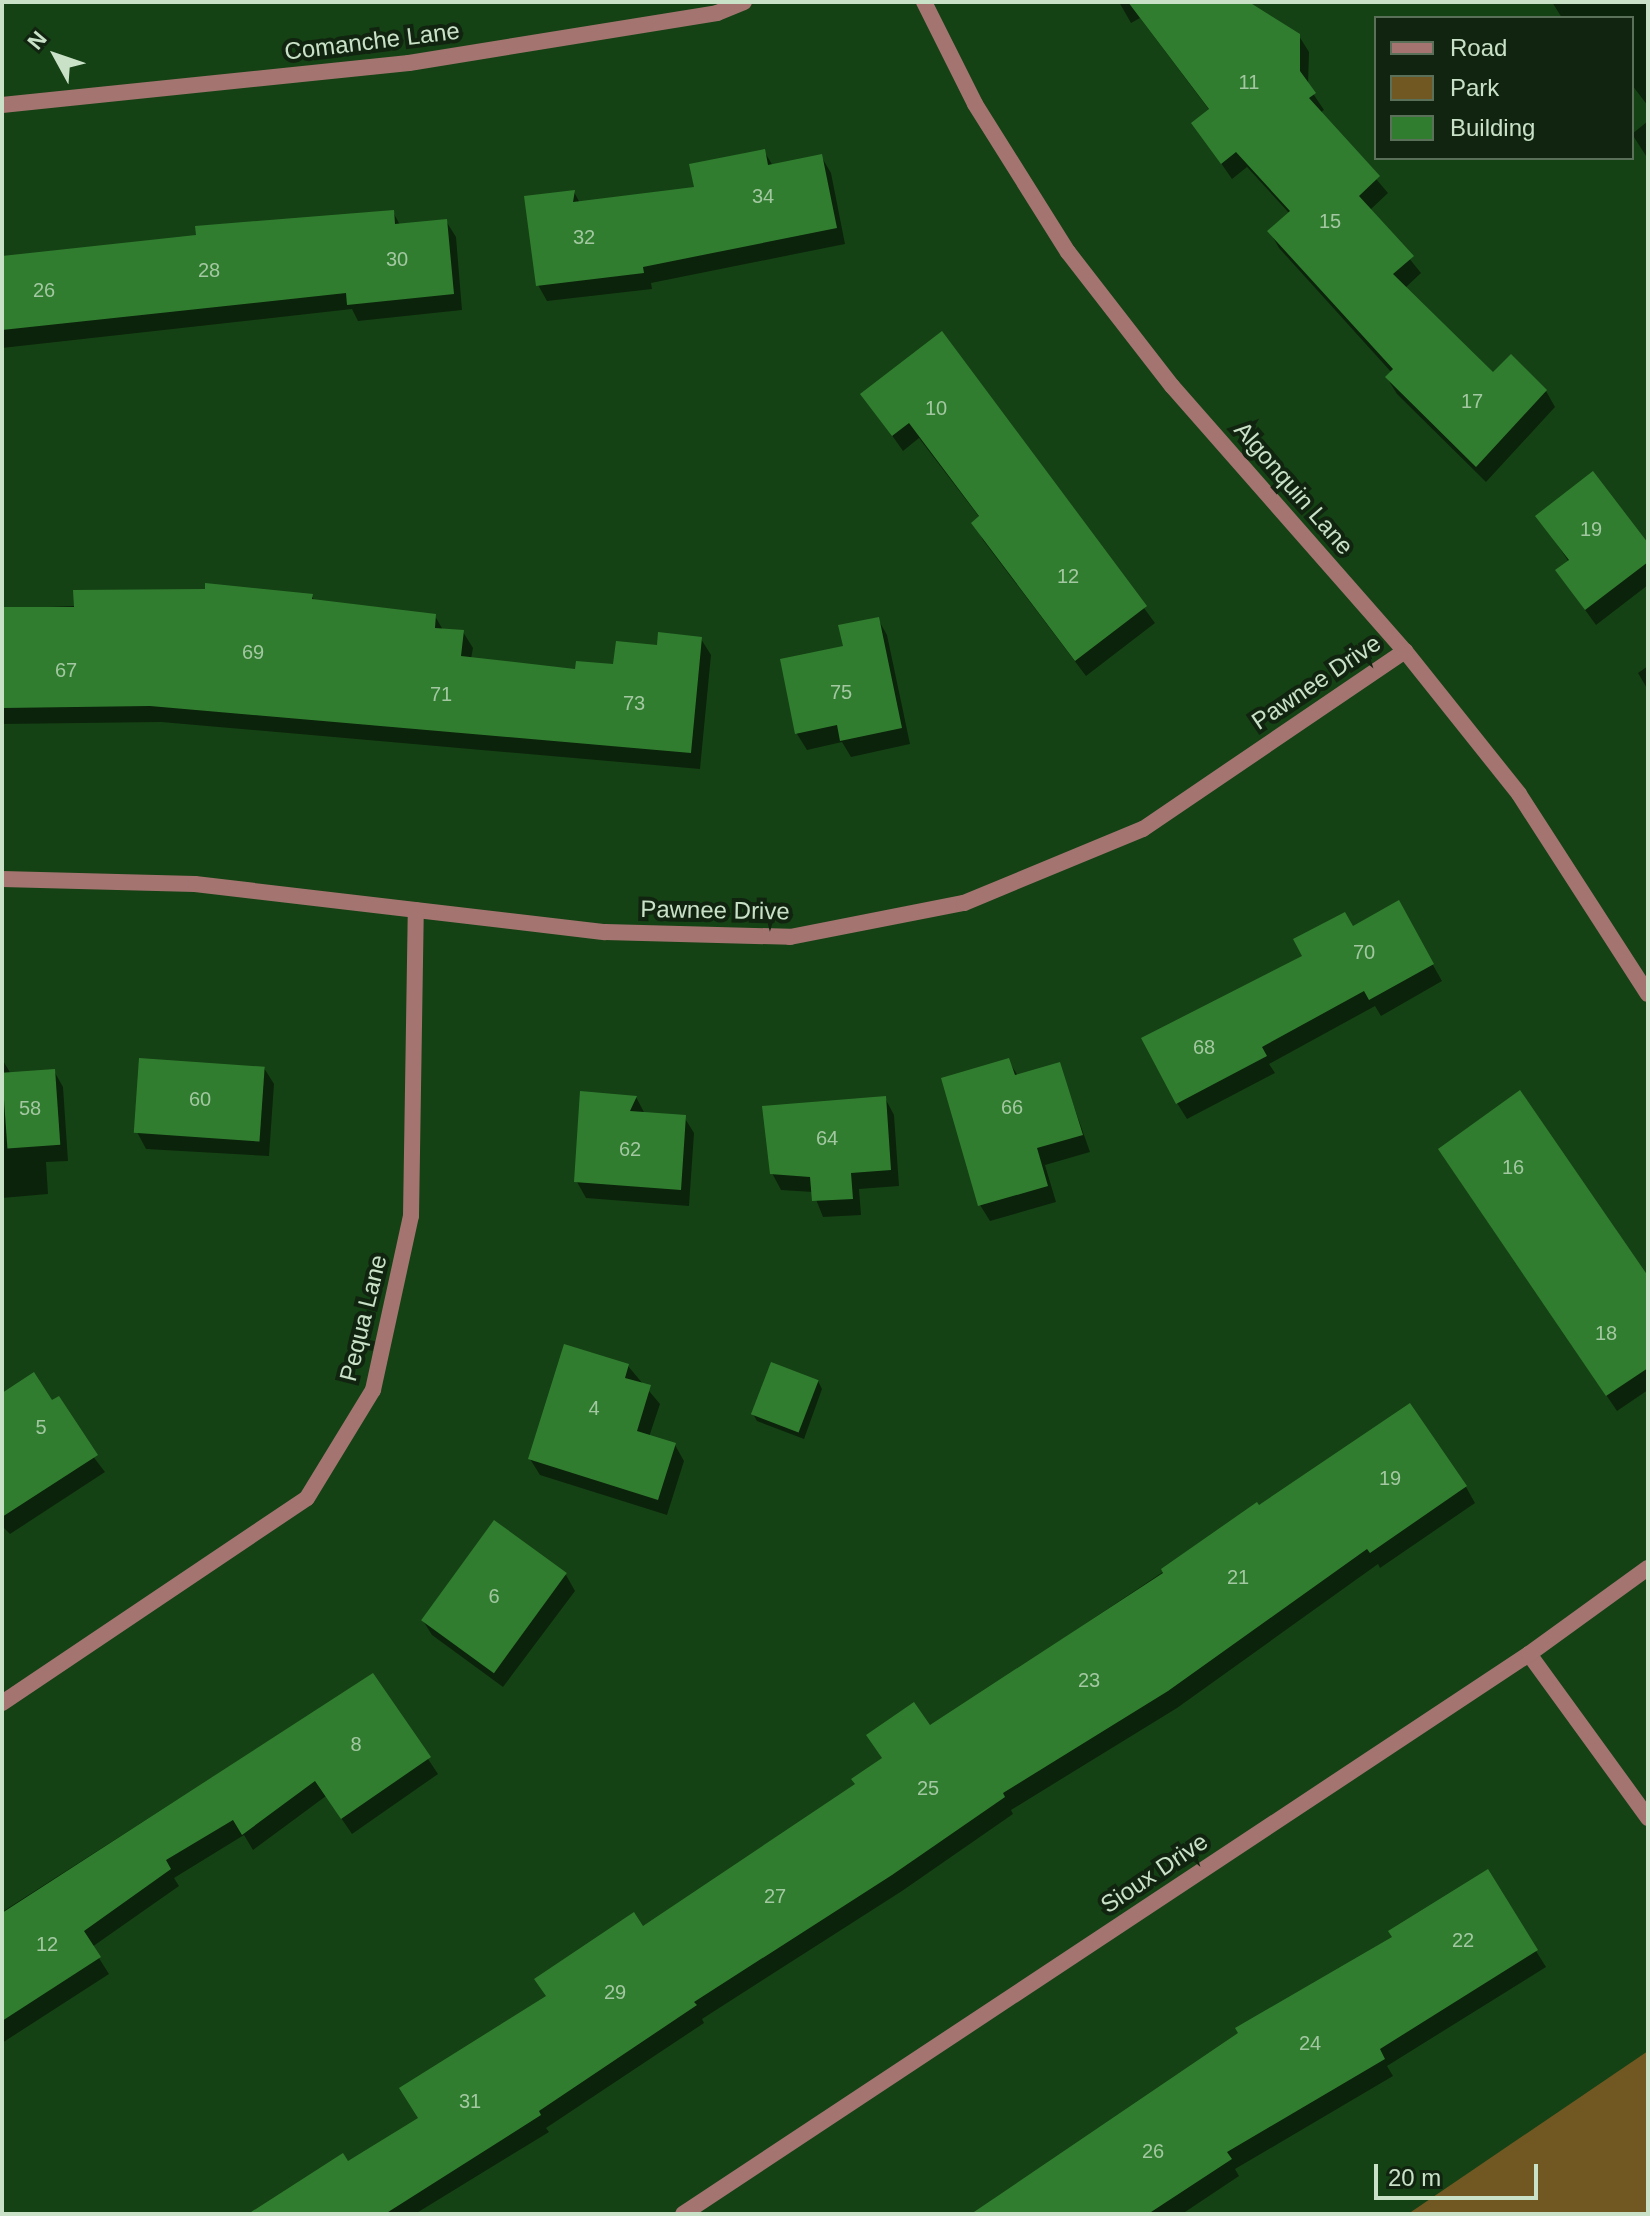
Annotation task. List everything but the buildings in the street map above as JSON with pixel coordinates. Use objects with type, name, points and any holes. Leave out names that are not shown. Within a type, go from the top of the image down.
[{"type":"street","name":"Comanche Lane","points":[[2,105],[409,63],[717,13],[744,2]]},
{"type":"street","name":"Algonquin Lane","points":[[924,2],[975,104],[1068,252],[1172,386],[1405,651],[1519,794],[1648,994]]},
{"type":"street","name":"Pawnee Drive","points":[[2,879],[195,884],[605,932],[790,937],[964,903],[1143,829],[1405,651]]},
{"type":"street","name":"Pequa Lane","points":[[2,1703],[307,1498],[373,1390],[411,1216],[416,910]]},
{"type":"street","name":"Sioux Drive","points":[[683,2214],[1529,1654],[1648,1568]]},
{"type":"street","points":[[1529,1654],[1648,1818]]},
{"type":"green space","points":[[1648,2051],[1648,2214],[1408,2214]]}]
